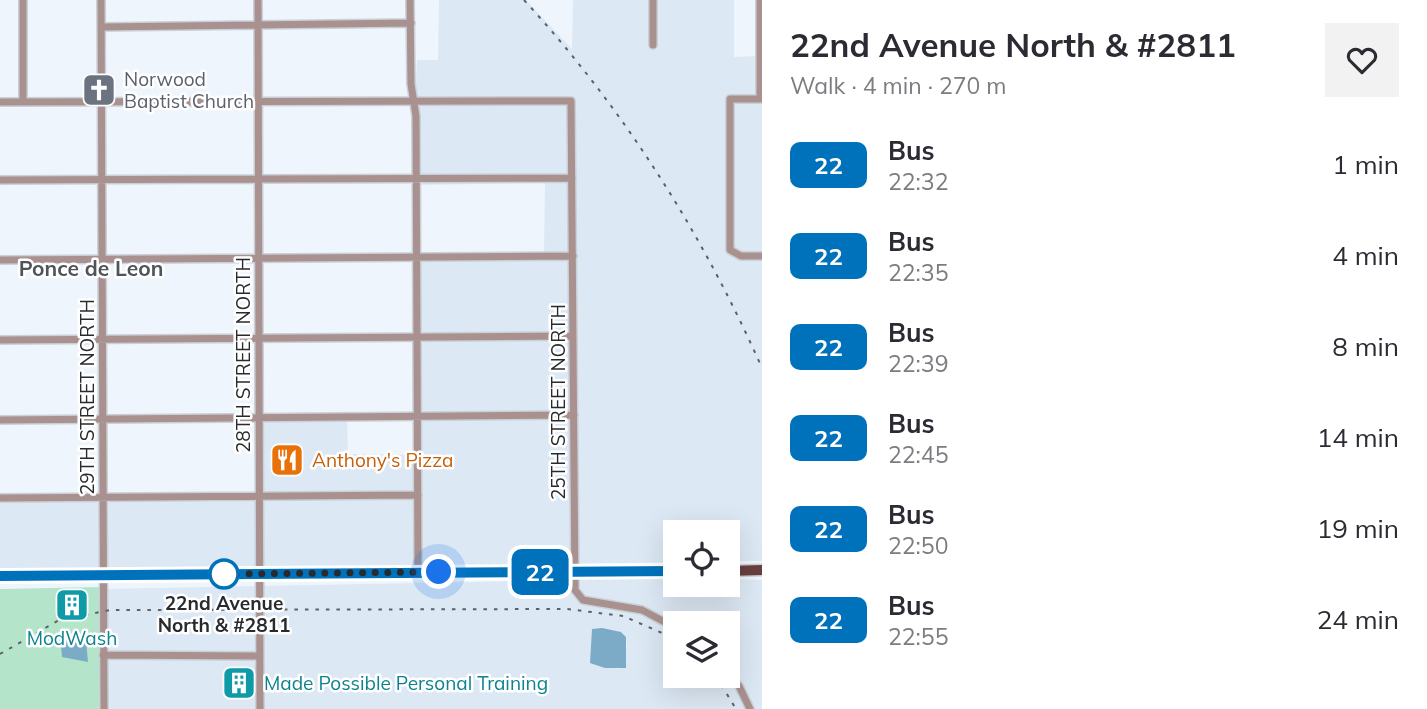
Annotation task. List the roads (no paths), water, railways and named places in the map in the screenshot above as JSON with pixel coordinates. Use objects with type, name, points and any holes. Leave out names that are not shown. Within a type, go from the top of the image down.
[{"type":"main road","points":[[740,571],[762,570]]},
{"type":"main road","points":[[0,576],[663,571]]},
{"type":"street","points":[[23,0],[23,102]]},
{"type":"street","name":"29TH STREET NORTH","points":[[101,0],[104,709]]},
{"type":"street","name":"28TH STREET NORTH","points":[[258,0],[260,709]]},
{"type":"street","points":[[410,0],[412,100],[416,116],[418,572]]},
{"type":"street","points":[[653,0],[653,45]]},
{"type":"street","points":[[760,0],[761,99],[730,99],[730,250],[741,256],[762,256]]},
{"type":"street","points":[[102,27],[411,23]]},
{"type":"street","points":[[0,102],[412,100]]},
{"type":"street","name":"25TH STREET NORTH","points":[[412,100],[571,102],[575,590],[583,600],[642,610],[663,621]]},
{"type":"street","points":[[0,180],[572,178]]},
{"type":"street","points":[[0,260],[573,256]]},
{"type":"street","points":[[0,340],[573,336]]},
{"type":"street","points":[[0,420],[574,415]]},
{"type":"street","points":[[0,498],[418,495]]},
{"type":"street","points":[[103,655],[260,656]]},
{"type":"street","points":[[740,688],[750,709]]},
{"type":"water","points":[[592,629],[621,632],[626,637],[626,668],[605,668],[590,663]]},
{"type":"water","points":[[65,640],[86,641],[88,662],[62,657],[61,645]]},
{"type":"railway","points":[[524,0],[595,84],[658,174],[714,269],[762,368]]},
{"type":"railway","points":[[0,654],[59,620],[110,610],[567,609],[623,616],[663,633]]},
{"type":"railway","points":[[723,688],[736,709]]},
{"type":"place","name":"Norwood Baptist Church","points":[[99,90]]},
{"type":"place","name":"Anthony's Pizza","points":[[287,460]]},
{"type":"place","name":"22nd Avenue North & #2811","points":[[224,574]]},
{"type":"place","name":"ModWash","points":[[72,605]]},
{"type":"place","name":"Made Possible Personal Training","points":[[239,683]]},
{"type":"district","name":"Ponce de Leon","points":[[91,269]]}]
